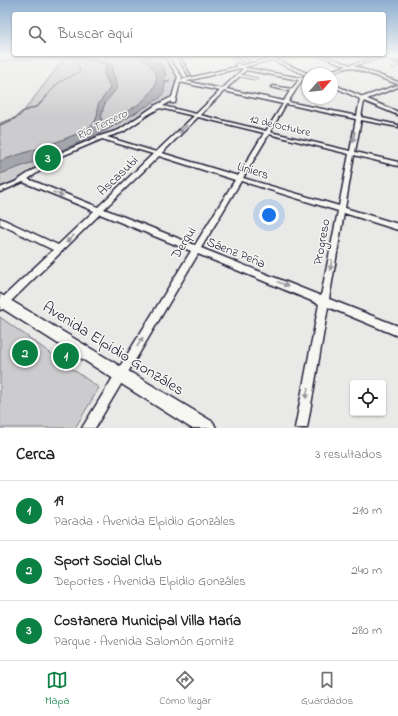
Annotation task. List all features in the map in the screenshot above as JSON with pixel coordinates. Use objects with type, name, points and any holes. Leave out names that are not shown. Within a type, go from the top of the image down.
[{"type":"main road","points":[[180,79],[188,76]]},
{"type":"main road","points":[[180,79],[195,76]]},
{"type":"main road","name":"Avenida Elpidio Gonzáles","points":[[1,303],[207,428]]},
{"type":"street","points":[[178,76],[180,79],[222,90],[398,126]]},
{"type":"street","name":"Ascasubi","points":[[1,303],[59,249],[237,76]]},
{"type":"street","points":[[285,76],[300,79]]},
{"type":"street","points":[[377,76],[398,84]]},
{"type":"street","points":[[170,110],[180,79]]},
{"type":"street","name":"Derqui","points":[[88,428],[300,79]]},
{"type":"street","points":[[362,99],[398,84]]},
{"type":"street","points":[[273,87],[293,90]]},
{"type":"street","points":[[338,88],[398,114]]},
{"type":"street","points":[[0,190],[22,179],[60,155],[102,137],[121,131],[158,106],[174,98]]},
{"type":"street","name":"Progreso","points":[[301,428],[362,99]]},
{"type":"street","name":"12 de Octubre","points":[[158,106],[398,164]]},
{"type":"street","name":"Liniers","points":[[102,137],[398,227]]},
{"type":"street","name":"Sáenz Peña","points":[[22,179],[398,331]]},
{"type":"street","points":[[0,221],[59,249]]},
{"type":"lane","points":[[242,76],[256,79]]},
{"type":"shaded area","points":[[51,76],[106,76],[110,88],[98,105],[98,112],[94,123],[88,128],[64,139],[0,161],[0,123],[20,116]]},
{"type":"shaded area","points":[[114,76],[157,76],[155,85],[148,96],[137,107],[112,120],[102,121],[101,116],[103,108],[115,91],[117,82]]},
{"type":"shaded area","points":[[165,76],[178,77],[174,95],[171,99],[119,130],[60,153],[15,181],[0,188],[0,174],[39,160],[107,130],[160,98],[165,83],[170,80],[164,81]]},
{"type":"shaded area","points":[[0,317],[99,388],[75,428],[0,428]]},
{"type":"water","name":"Río Tercero","points":[[105,76],[114,76],[117,82],[117,88],[105,101],[101,119],[102,121],[116,119],[137,105],[152,91],[156,84],[156,76],[165,76],[164,81],[170,82],[165,83],[164,93],[160,98],[107,130],[39,160],[0,174],[0,161],[65,139],[88,128],[94,123],[98,114],[98,105],[110,88]]},
{"type":"waterway","points":[[46,97],[58,83],[71,76]]},
{"type":"waterway","points":[[0,125],[14,119],[22,112],[38,106],[47,96]]},
{"type":"place","name":"Costanera Municipal Villa María","points":[[48,158]]},
{"type":"place","name":"Sport Social Club","points":[[25,353]]},
{"type":"place","name":"19","points":[[66,356]]}]
